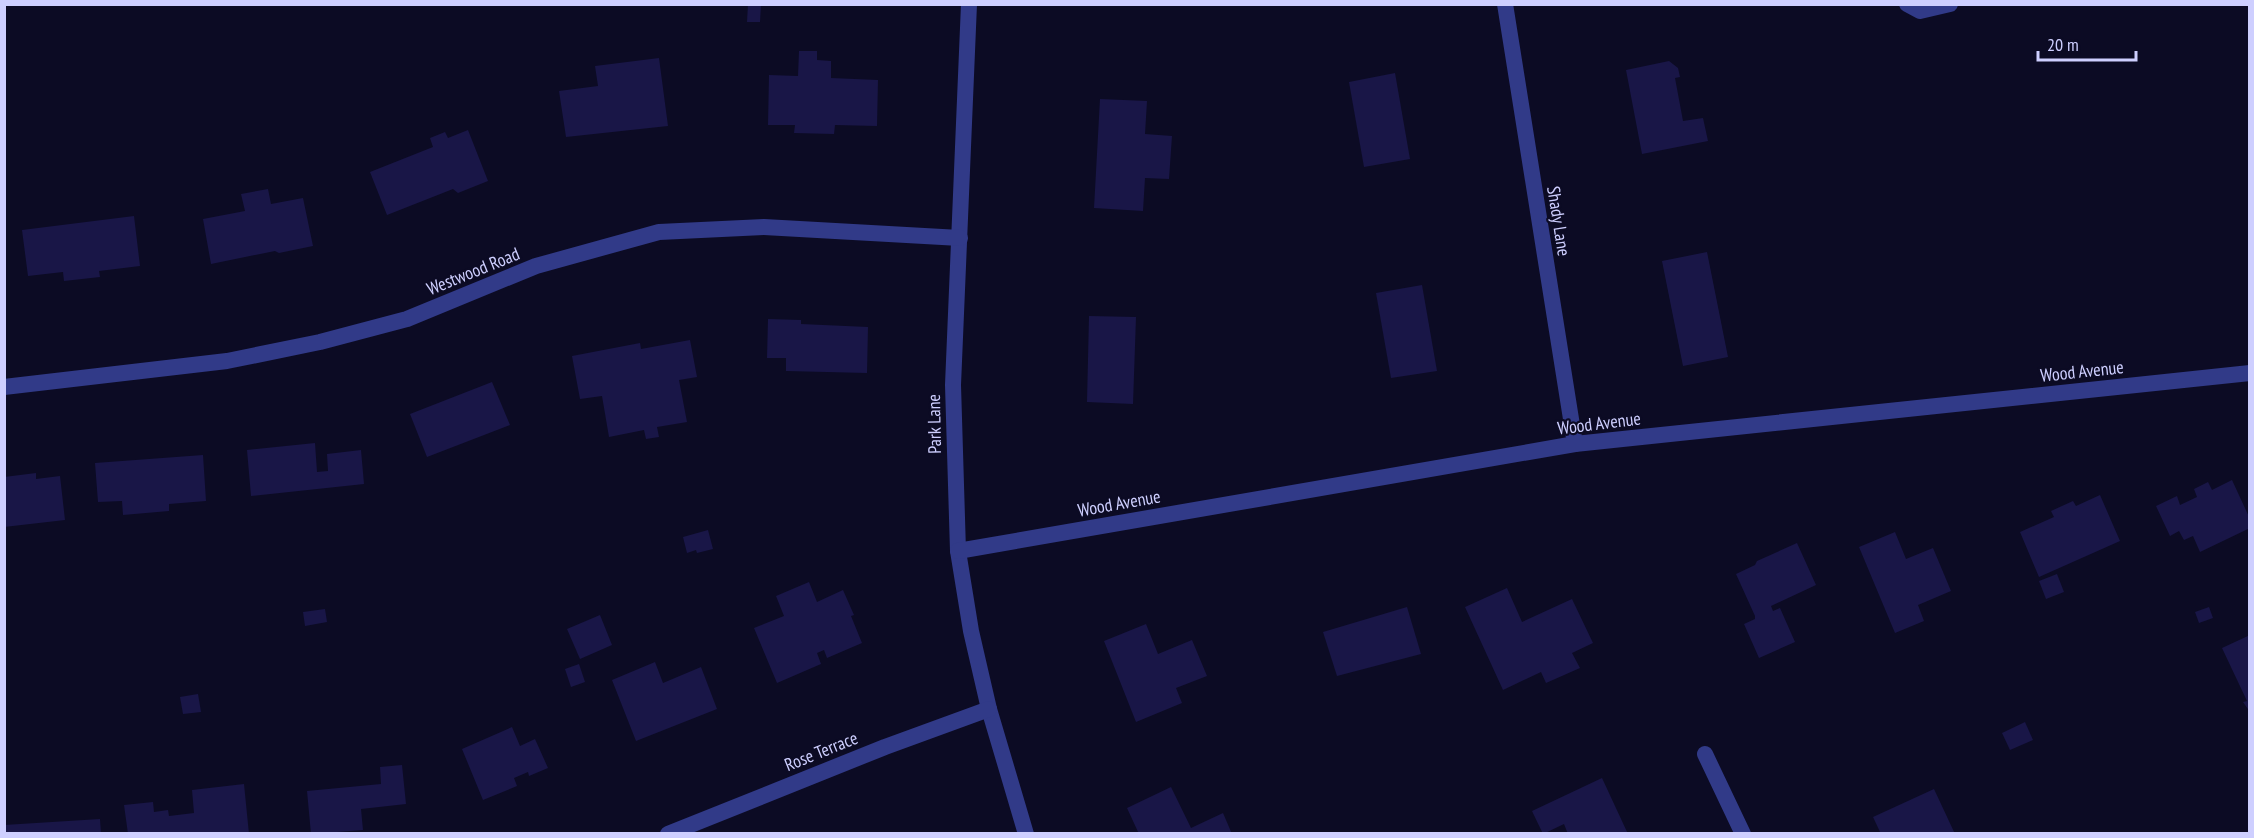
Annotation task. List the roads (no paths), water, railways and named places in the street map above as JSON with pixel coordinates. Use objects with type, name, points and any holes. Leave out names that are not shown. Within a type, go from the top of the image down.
[{"type":"street","name":"Park Lane","points":[[969,4],[953,385],[958,551],[970,631],[989,709],[1026,834]]},
{"type":"street","name":"Shady Lane","points":[[1505,4],[1575,444]]},
{"type":"street","points":[[1907,4],[1920,11],[1950,4]]},
{"type":"street","name":"Westwood Road","points":[[4,387],[227,362],[320,342],[407,319],[536,266],[659,232],[764,226],[960,238]]},
{"type":"street","name":"Wood Avenue","points":[[958,551],[1575,444],[2250,373]]},
{"type":"street","name":"Rose Terrace","points":[[668,834],[874,751],[989,709]]},
{"type":"street","points":[[1705,753],[1743,834]]}]
